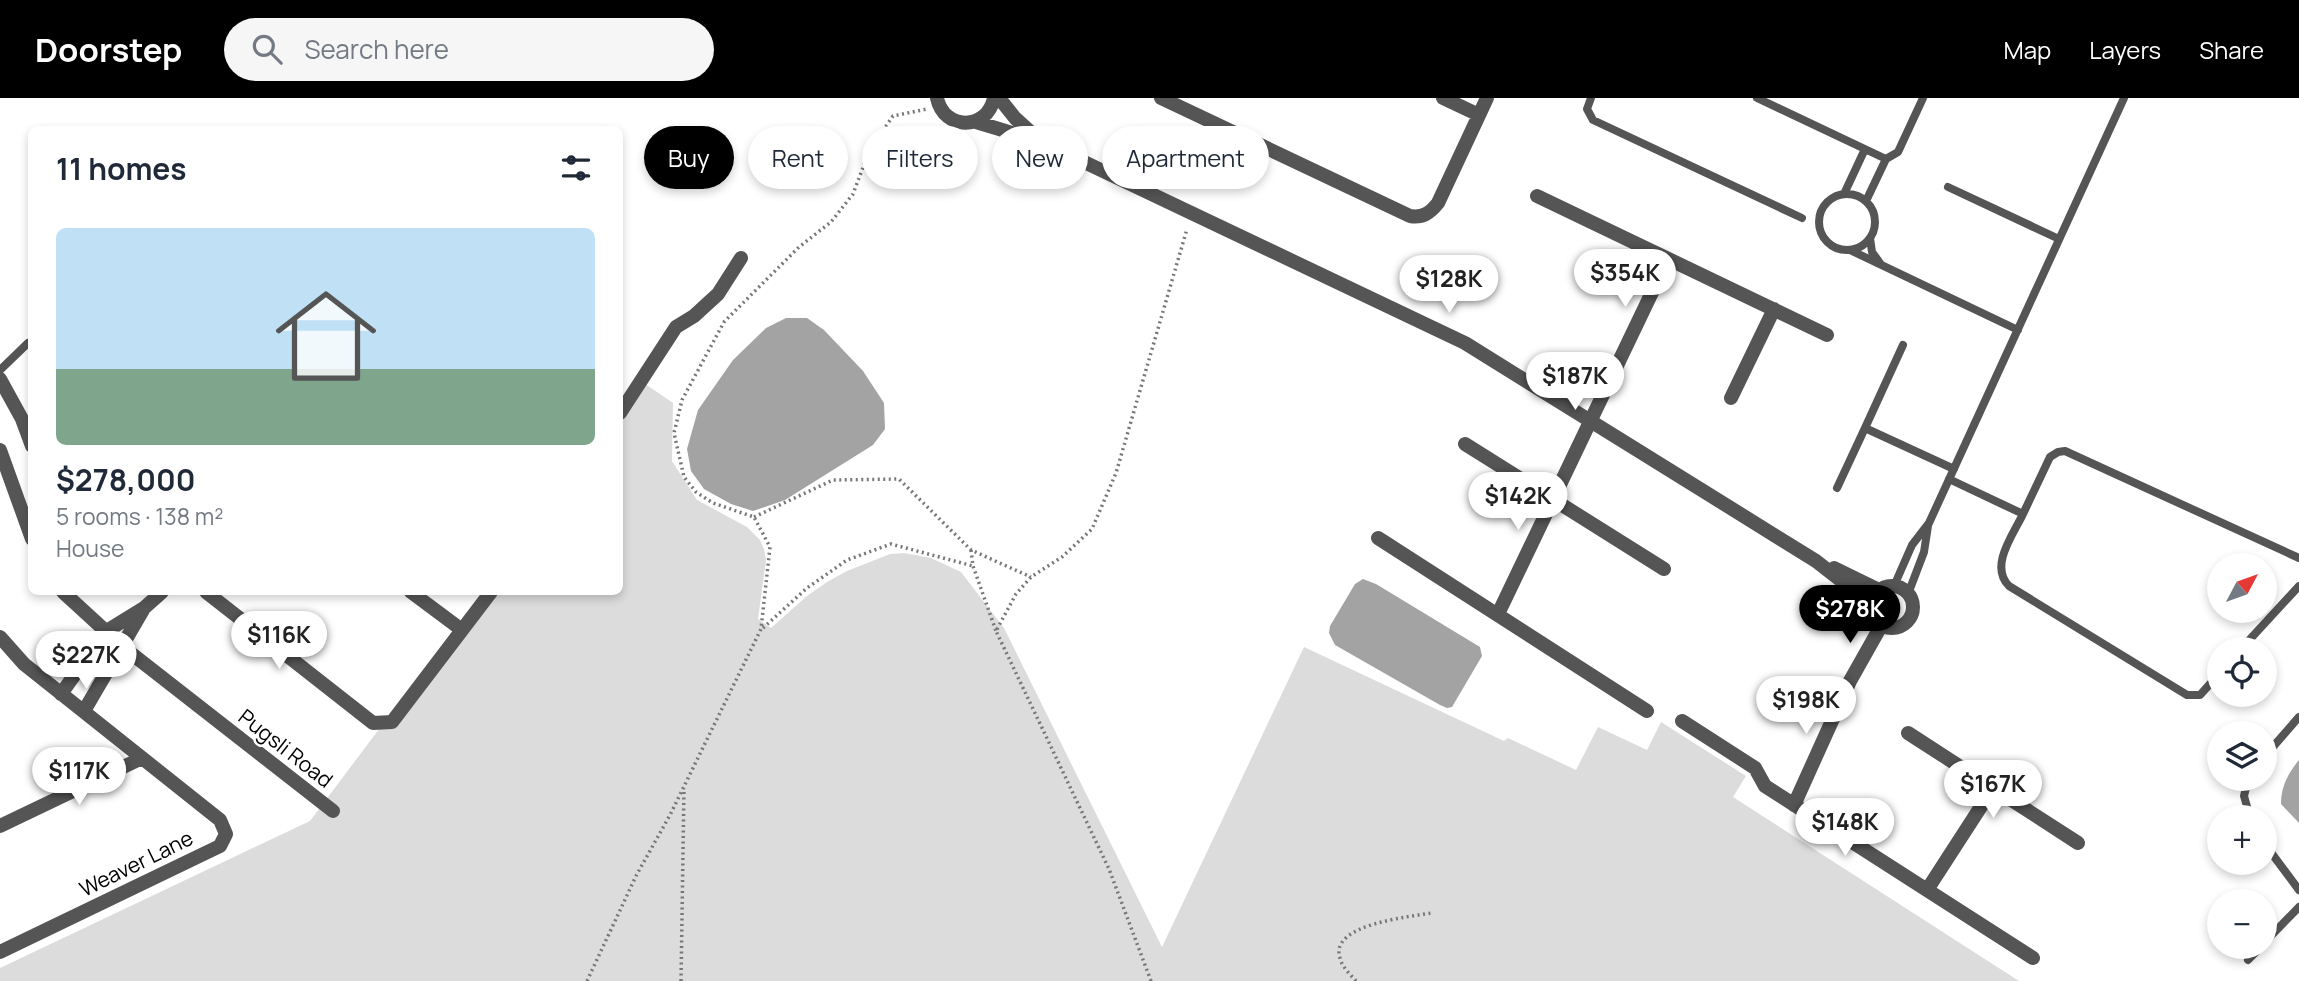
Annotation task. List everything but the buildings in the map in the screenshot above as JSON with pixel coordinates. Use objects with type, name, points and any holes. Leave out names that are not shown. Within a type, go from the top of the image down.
[{"type":"street","points":[[976,122],[988,113],[996,98],[1024,126]]},
{"type":"street","points":[[1161,98],[1410,216],[1418,217],[1426,215],[1438,203],[1487,98]]},
{"type":"street","points":[[1443,98],[1479,115]]},
{"type":"street","points":[[937,101],[948,118],[954,121],[976,122],[992,127]]},
{"type":"street","points":[[1088,163],[1443,331],[1816,561],[1871,604]]},
{"type":"street","points":[[1537,196],[1827,335]]},
{"type":"street","points":[[623,408],[676,327],[694,316],[718,294],[741,258]]},
{"type":"street","points":[[1497,614],[1668,259]]},
{"type":"street","points":[[1731,398],[1773,309]]},
{"type":"street","points":[[0,379],[28,435]]},
{"type":"street","points":[[1465,444],[1664,569]]},
{"type":"street","points":[[0,450],[28,528]]},
{"type":"street","points":[[1378,538],[1647,711]]},
{"type":"street","points":[[1816,561],[1846,572],[1879,590]]},
{"type":"street","points":[[1894,586],[1908,594],[1913,610],[1910,618],[1897,627],[1881,626],[1875,620],[1871,604],[1879,590],[1894,586]]},
{"type":"street","name":"Pugsli Road","points":[[66,595],[123,647],[333,811]]},
{"type":"street","name":"Pugsli Road","points":[[76,595],[84,610]]},
{"type":"street","points":[[61,694],[105,632],[144,608],[159,595]]},
{"type":"street","points":[[210,595],[373,723],[392,722],[489,595]]},
{"type":"street","points":[[415,595],[462,630]]},
{"type":"street","points":[[84,711],[144,608]]},
{"type":"street","points":[[1794,805],[1850,681],[1881,626]]},
{"type":"street","name":"Weaver Lane","points":[[0,637],[24,664],[220,820],[225,827],[225,840],[220,846],[0,952]]},
{"type":"street","points":[[1682,721],[1755,768],[1765,786],[2034,958]]},
{"type":"street","points":[[1908,733],[2078,843]]},
{"type":"street","points":[[1,824],[142,758]]},
{"type":"street","points":[[1927,890],[1993,788]]},
{"type":"lane","points":[[1591,98],[1587,110],[1593,120],[1802,218]]},
{"type":"lane","points":[[1757,98],[1886,159]]},
{"type":"lane","points":[[1866,201],[1886,159],[1898,152],[1923,98]]},
{"type":"lane","points":[[1894,586],[1912,545],[1929,523],[2124,98]]},
{"type":"lane","points":[[1844,194],[1865,149]]},
{"type":"lane","points":[[1948,187],[2059,239]]},
{"type":"lane","points":[[1850,250],[1865,244],[1870,238],[1875,223],[1874,215],[1866,201],[1853,194],[1837,195],[1821,210],[1818,225],[1829,244],[1850,250],[2018,330]]},
{"type":"lane","points":[[1870,238],[1872,252],[1882,265]]},
{"type":"lane","points":[[0,370],[27,343]]},
{"type":"lane","points":[[1837,488],[1903,345]]},
{"type":"lane","points":[[1865,428],[1954,469]]},
{"type":"lane","points":[[2207,687],[2200,695],[2187,695],[2009,586],[2001,576],[2000,565],[2050,457],[2065,451],[2299,558]]},
{"type":"lane","points":[[1949,480],[2023,514]]},
{"type":"lane","points":[[1908,594],[1924,552],[1929,523]]},
{"type":"lane","points":[[2252,637],[2299,586]]},
{"type":"lane","points":[[2277,742],[2299,717]]},
{"type":"lane","points":[[2277,861],[2299,890]]},
{"type":"lane","points":[[2277,930],[2299,907]]},
{"type":"path","points":[[587,981],[636,876],[684,786],[761,629],[770,547],[754,517],[713,503],[696,492],[684,477],[674,433],[681,400],[724,323],[799,247],[831,222],[853,194],[870,149],[894,116],[937,101]]},
{"type":"path","points":[[996,632],[1016,594],[1031,577],[1062,557],[1092,529],[1116,472],[1192,212]]},
{"type":"path","points":[[754,517],[833,481],[899,479],[971,550],[1031,577]]},
{"type":"path","points":[[761,629],[807,588],[847,560],[891,544],[972,566]]},
{"type":"path","points":[[971,550],[972,566],[996,632],[1109,869],[1151,981]]},
{"type":"path","points":[[681,981],[684,786]]},
{"type":"path","points":[[1356,981],[1338,956],[1340,946],[1347,937],[1374,923],[1431,913]]},
{"type":"shaded area","points":[[786,318],[807,318],[824,330],[863,371],[884,403],[885,429],[873,445],[785,500],[753,511],[731,504],[704,489],[691,471],[687,449],[698,410],[733,360],[766,328]]},
{"type":"shaded area","points":[[641,381],[673,403],[672,461],[697,500],[747,527],[760,540],[764,549],[766,560],[758,619],[771,628],[827,582],[890,554],[904,553],[931,558],[961,572],[1004,628],[1162,947],[1304,647],[1504,741],[1508,738],[1576,770],[1598,727],[1647,750],[1661,722],[1746,776],[1733,797],[2019,981],[0,981],[0,968],[310,821],[480,595],[623,595],[623,404]]},
{"type":"shaded area","points":[[1363,579],[1376,584],[1480,647],[1482,656],[1452,707],[1440,705],[1335,645],[1329,633],[1330,626],[1355,584]]},
{"type":"shaded area","points":[[2299,760],[2299,823],[2281,804],[2286,780]]}]
